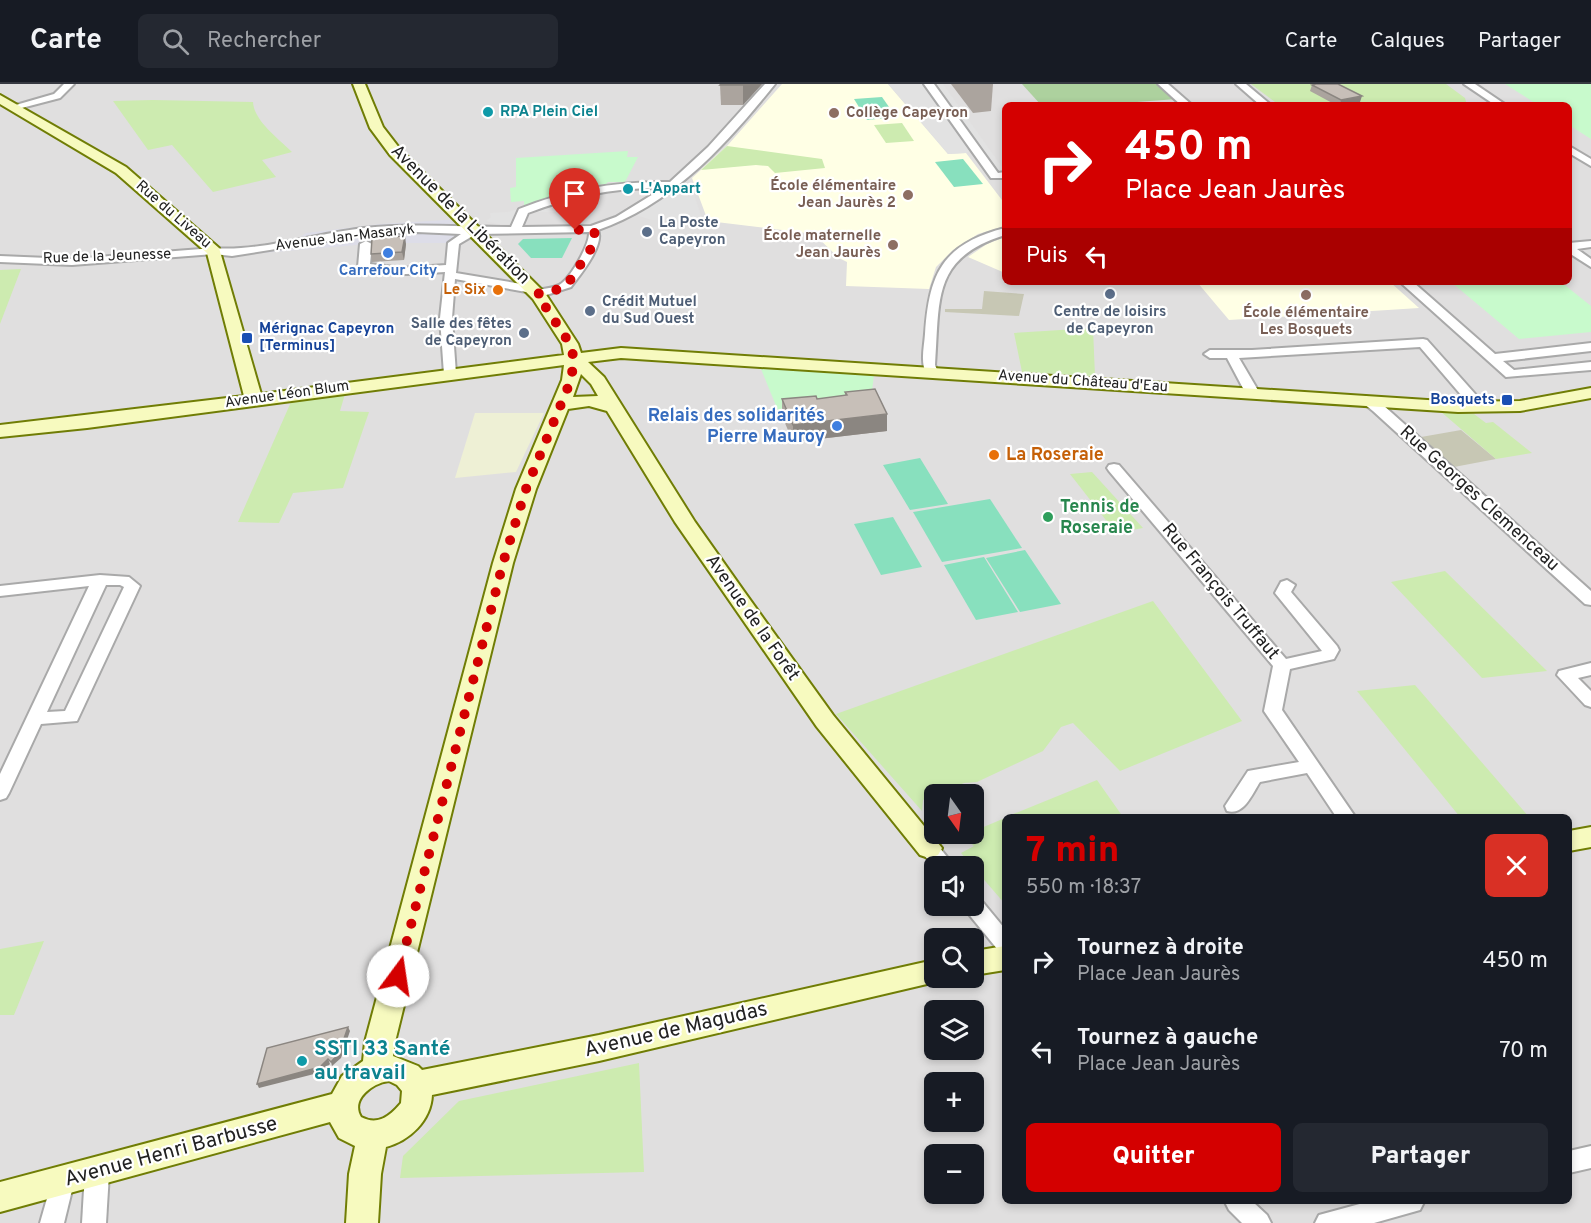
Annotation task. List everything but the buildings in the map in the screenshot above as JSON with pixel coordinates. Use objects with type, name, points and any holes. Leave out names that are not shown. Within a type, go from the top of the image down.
[{"type":"street","points":[[14,108],[57,96],[69,84]]},
{"type":"street","name":"Avenue de la Libération","points":[[359,84],[377,128],[395,152],[535,292],[570,344],[574,359]]},
{"type":"street","name":"Avenue Jan-Masaryk","points":[[214,251],[232,253],[354,234],[422,228],[515,231],[592,229],[614,224],[672,185],[730,130],[770,84]]},
{"type":"street","points":[[929,84],[995,176],[1002,175]]},
{"type":"street","points":[[1163,84],[1184,102]]},
{"type":"street","points":[[1241,84],[1262,102]]},
{"type":"street","points":[[1469,84],[1497,102]]},
{"type":"street","name":"Rue du Liveau","points":[[0,99],[121,170],[214,251],[254,400]]},
{"type":"street","points":[[1572,151],[1591,163]]},
{"type":"street","points":[[496,251],[499,241],[515,231],[524,211],[597,187],[627,184],[672,185]]},
{"type":"street","points":[[366,244],[364,267],[401,271],[451,271],[535,292],[560,289],[567,285],[594,244],[595,234],[592,229]]},
{"type":"street","points":[[450,374],[446,318],[454,243],[475,231]]},
{"type":"street","points":[[932,372],[929,365],[935,296],[940,276],[952,260],[970,246],[1002,232]]},
{"type":"street","points":[[1572,247],[1591,244]]},
{"type":"street","points":[[1572,249],[1591,264]]},
{"type":"street","name":"Rue de la Jeunesse","points":[[0,259],[72,262],[214,251]]},
{"type":"street","points":[[1409,285],[1511,374],[1591,366]]},
{"type":"street","points":[[1210,354],[1423,343],[1479,407]]},
{"type":"street","points":[[1492,358],[1591,347]]},
{"type":"street","name":"Avenue du Château d'Eau","points":[[574,359],[621,353],[1479,407],[1520,406],[1591,393]]},
{"type":"street","points":[[1231,354],[1252,392]]},
{"type":"street","points":[[379,1056],[390,1068],[402,1070],[411,1076],[417,1085],[418,1096],[416,1107],[409,1118],[386,1133],[372,1136],[353,1130],[342,1115],[342,1105],[350,1087],[379,1056],[503,563],[526,489],[571,380],[574,359]]},
{"type":"street","name":"Avenue Léon Blum","points":[[0,431],[87,422],[574,359]]},
{"type":"street","name":"Avenue de la Forêt","points":[[574,359],[598,381],[685,522],[825,721],[936,856]]},
{"type":"street","points":[[560,406],[580,400],[595,399],[616,408]]},
{"type":"street","name":"Rue Georges Clemenceau","points":[[1366,400],[1378,408],[1591,600]]},
{"type":"street","name":"Rue François Truffaut","points":[[1114,468],[1282,665],[1274,711],[1344,814]]},
{"type":"street","points":[[0,591],[99,580],[124,580],[132,586],[70,717],[36,718]]},
{"type":"street","points":[[0,793],[99,580]]},
{"type":"street","points":[[1282,665],[1328,655],[1330,650],[1284,593],[1287,585]]},
{"type":"street","points":[[1591,669],[1565,675],[1591,700]]},
{"type":"street","points":[[1234,806],[1254,776],[1311,766]]},
{"type":"street","points":[[1572,840],[1591,837]]},
{"type":"street","points":[[982,916],[1002,940]]},
{"type":"street","points":[[984,961],[1002,958]]},
{"type":"street","name":"Avenue de Magudas","points":[[417,1085],[610,1046],[924,974]]},
{"type":"street","name":"Avenue Henri Barbusse","points":[[0,1197],[97,1173],[342,1105]]},
{"type":"street","points":[[362,1223],[365,1174],[372,1136]]},
{"type":"street","points":[[1572,1161],[1591,1157]]},
{"type":"street","points":[[94,1223],[97,1173]]},
{"type":"street","points":[[52,1223],[62,1182]]},
{"type":"street","points":[[1239,1204],[1259,1223]]},
{"type":"street","points":[[1327,1223],[1404,1204]]},
{"type":"shaded area","points":[[0,84],[1591,84],[1591,1223],[0,1223]]},
{"type":"shaded area","points":[[782,84],[888,84],[948,154],[966,153],[1002,200],[1002,227],[978,234],[953,250],[936,267],[929,289],[846,286],[847,262],[839,258],[814,234],[708,221],[692,178],[727,146]]},
{"type":"shaded area","points":[[888,84],[926,84],[973,149],[966,153],[948,154]]},
{"type":"shaded area","points":[[933,84],[943,84],[1002,167],[1002,171],[998,172]]},
{"type":"shaded area","points":[[674,183],[691,186],[703,221],[652,220],[632,214]]},
{"type":"shaded area","points":[[582,193],[579,212],[530,212]]},
{"type":"shaded area","points":[[524,207],[530,212],[526,224],[498,224],[486,221],[491,217],[490,213],[508,212]]},
{"type":"shaded area","points":[[462,219],[475,231],[454,243],[380,243],[215,257],[206,242],[226,248],[242,248],[296,240],[306,233],[381,224]]},
{"type":"shaded area","points":[[1002,238],[1002,272],[968,257],[987,244]]},
{"type":"shaded area","name":"École élémentaire Les Bosquets","points":[[1200,285],[1393,285],[1419,308],[1229,320]]},
{"type":"shaded area","points":[[984,291],[1024,294],[1019,316],[945,312],[945,309],[982,309]]},
{"type":"shaded area","points":[[475,413],[544,413],[516,472],[455,478]]},
{"type":"shaded area","points":[[1461,430],[1496,459],[1454,467],[1421,437]]},
{"type":"green space","points":[[1022,84],[1160,84],[1177,99],[1137,102],[1038,102]]},
{"type":"green space","points":[[1251,84],[1446,84],[1465,98],[1466,102],[1275,102]]},
{"type":"green space","points":[[1505,84],[1591,84],[1591,139],[1572,127],[1572,102],[1533,102]]},
{"type":"green space","points":[[882,97],[896,117],[867,120],[854,99]]},
{"type":"green space","points":[[113,101],[253,102],[254,109],[262,123],[292,152],[262,160],[276,177],[213,192],[172,145],[148,150]]},
{"type":"green space","points":[[902,123],[914,141],[886,143],[874,125]]},
{"type":"green space","points":[[727,146],[822,159],[825,168],[775,173],[768,166],[756,165],[701,170]]},
{"type":"green space","points":[[628,151],[627,157],[638,157],[625,182],[608,182],[524,207],[524,201],[511,202],[510,188],[516,187],[516,158]]},
{"type":"green space","points":[[963,159],[983,184],[954,187],[935,162]]},
{"type":"green space","points":[[572,238],[562,258],[531,258],[518,244],[523,239]]},
{"type":"green space","points":[[21,269],[0,324],[0,270]]},
{"type":"green space","points":[[1455,285],[1565,285],[1591,306],[1591,332],[1519,339]]},
{"type":"green space","points":[[1093,328],[1095,376],[1022,372],[1014,333]]},
{"type":"green space","points":[[761,369],[874,375],[872,391],[877,401],[779,413]]},
{"type":"green space","points":[[345,394],[340,411],[369,412],[343,488],[293,493],[279,523],[238,522],[291,402]]},
{"type":"green space","points":[[1440,411],[1474,414],[1486,423],[1493,422],[1532,453],[1496,459]]},
{"type":"green space","points":[[920,458],[948,504],[910,510],[883,465]]},
{"type":"green space","points":[[1092,472],[1143,528],[1116,533],[1070,474]]},
{"type":"green space","points":[[990,499],[1022,548],[942,562],[913,512]]},
{"type":"green space","points":[[893,517],[922,567],[881,575],[854,524]]},
{"type":"green space","points":[[1025,550],[1061,604],[1020,612],[986,558]]},
{"type":"green space","points":[[984,557],[1018,612],[976,620],[944,565]]},
{"type":"green space","points":[[1445,571],[1547,671],[1482,678],[1391,582]]},
{"type":"green space","points":[[1153,601],[1242,721],[1120,771],[1073,723],[1061,727],[1043,751],[977,782],[924,784],[922,811],[836,714]]},
{"type":"green space","points":[[1415,685],[1526,814],[1458,814],[1357,691]]},
{"type":"green space","points":[[1097,780],[1121,814],[1013,814]]},
{"type":"green space","points":[[1002,819],[1002,901],[984,880],[984,856],[964,856],[961,853],[974,846],[972,844],[984,844],[984,827]]},
{"type":"green space","points":[[44,941],[14,1015],[0,1015],[0,949]]},
{"type":"green space","points":[[639,1063],[644,1172],[400,1178],[403,1156],[459,1101]]},
{"type":"place","name":"RPA Plein Ciel","points":[[488,112]]},
{"type":"place","name":"Collège Capeyron","points":[[834,113]]},
{"type":"place","name":"L'Appart","points":[[628,189]]},
{"type":"place","name":"École élémentaire Jean Jaurès 2","points":[[908,195]]},
{"type":"place","name":"La Poste Capeyron","points":[[647,232]]},
{"type":"place","name":"École maternelle Jean Jaurès","points":[[893,245]]},
{"type":"place","name":"Carrefour City","points":[[388,253]]},
{"type":"place","name":"Le Six","points":[[498,290]]},
{"type":"place","name":"Centre de loisirs de Capeyron","points":[[1110,294]]},
{"type":"place","name":"École élémentaire Les Bosquets","points":[[1306,295]]},
{"type":"place","name":"Crédit Mutuel du Sud Ouest","points":[[590,311]]},
{"type":"place","name":"Salle des fêtes de Capeyron","points":[[524,333]]},
{"type":"place","name":"Mérignac Capeyron [Terminus]","points":[[247,338]]},
{"type":"place","name":"Bosquets","points":[[1507,400]]},
{"type":"place","name":"Relais des solidarités Pierre Mauroy","points":[[837,426]]},
{"type":"place","name":"La Roseraie","points":[[994,455]]},
{"type":"place","name":"Tennis de Roseraie","points":[[1048,517]]},
{"type":"place","name":"SSTI 33 Santé au travail","points":[[302,1061]]},
{"type":"route","points":[[398,976],[503,563],[526,489],[571,380],[574,359],[570,344],[537,294],[560,289],[567,285],[594,244],[595,234],[592,229],[575,230]]}]
